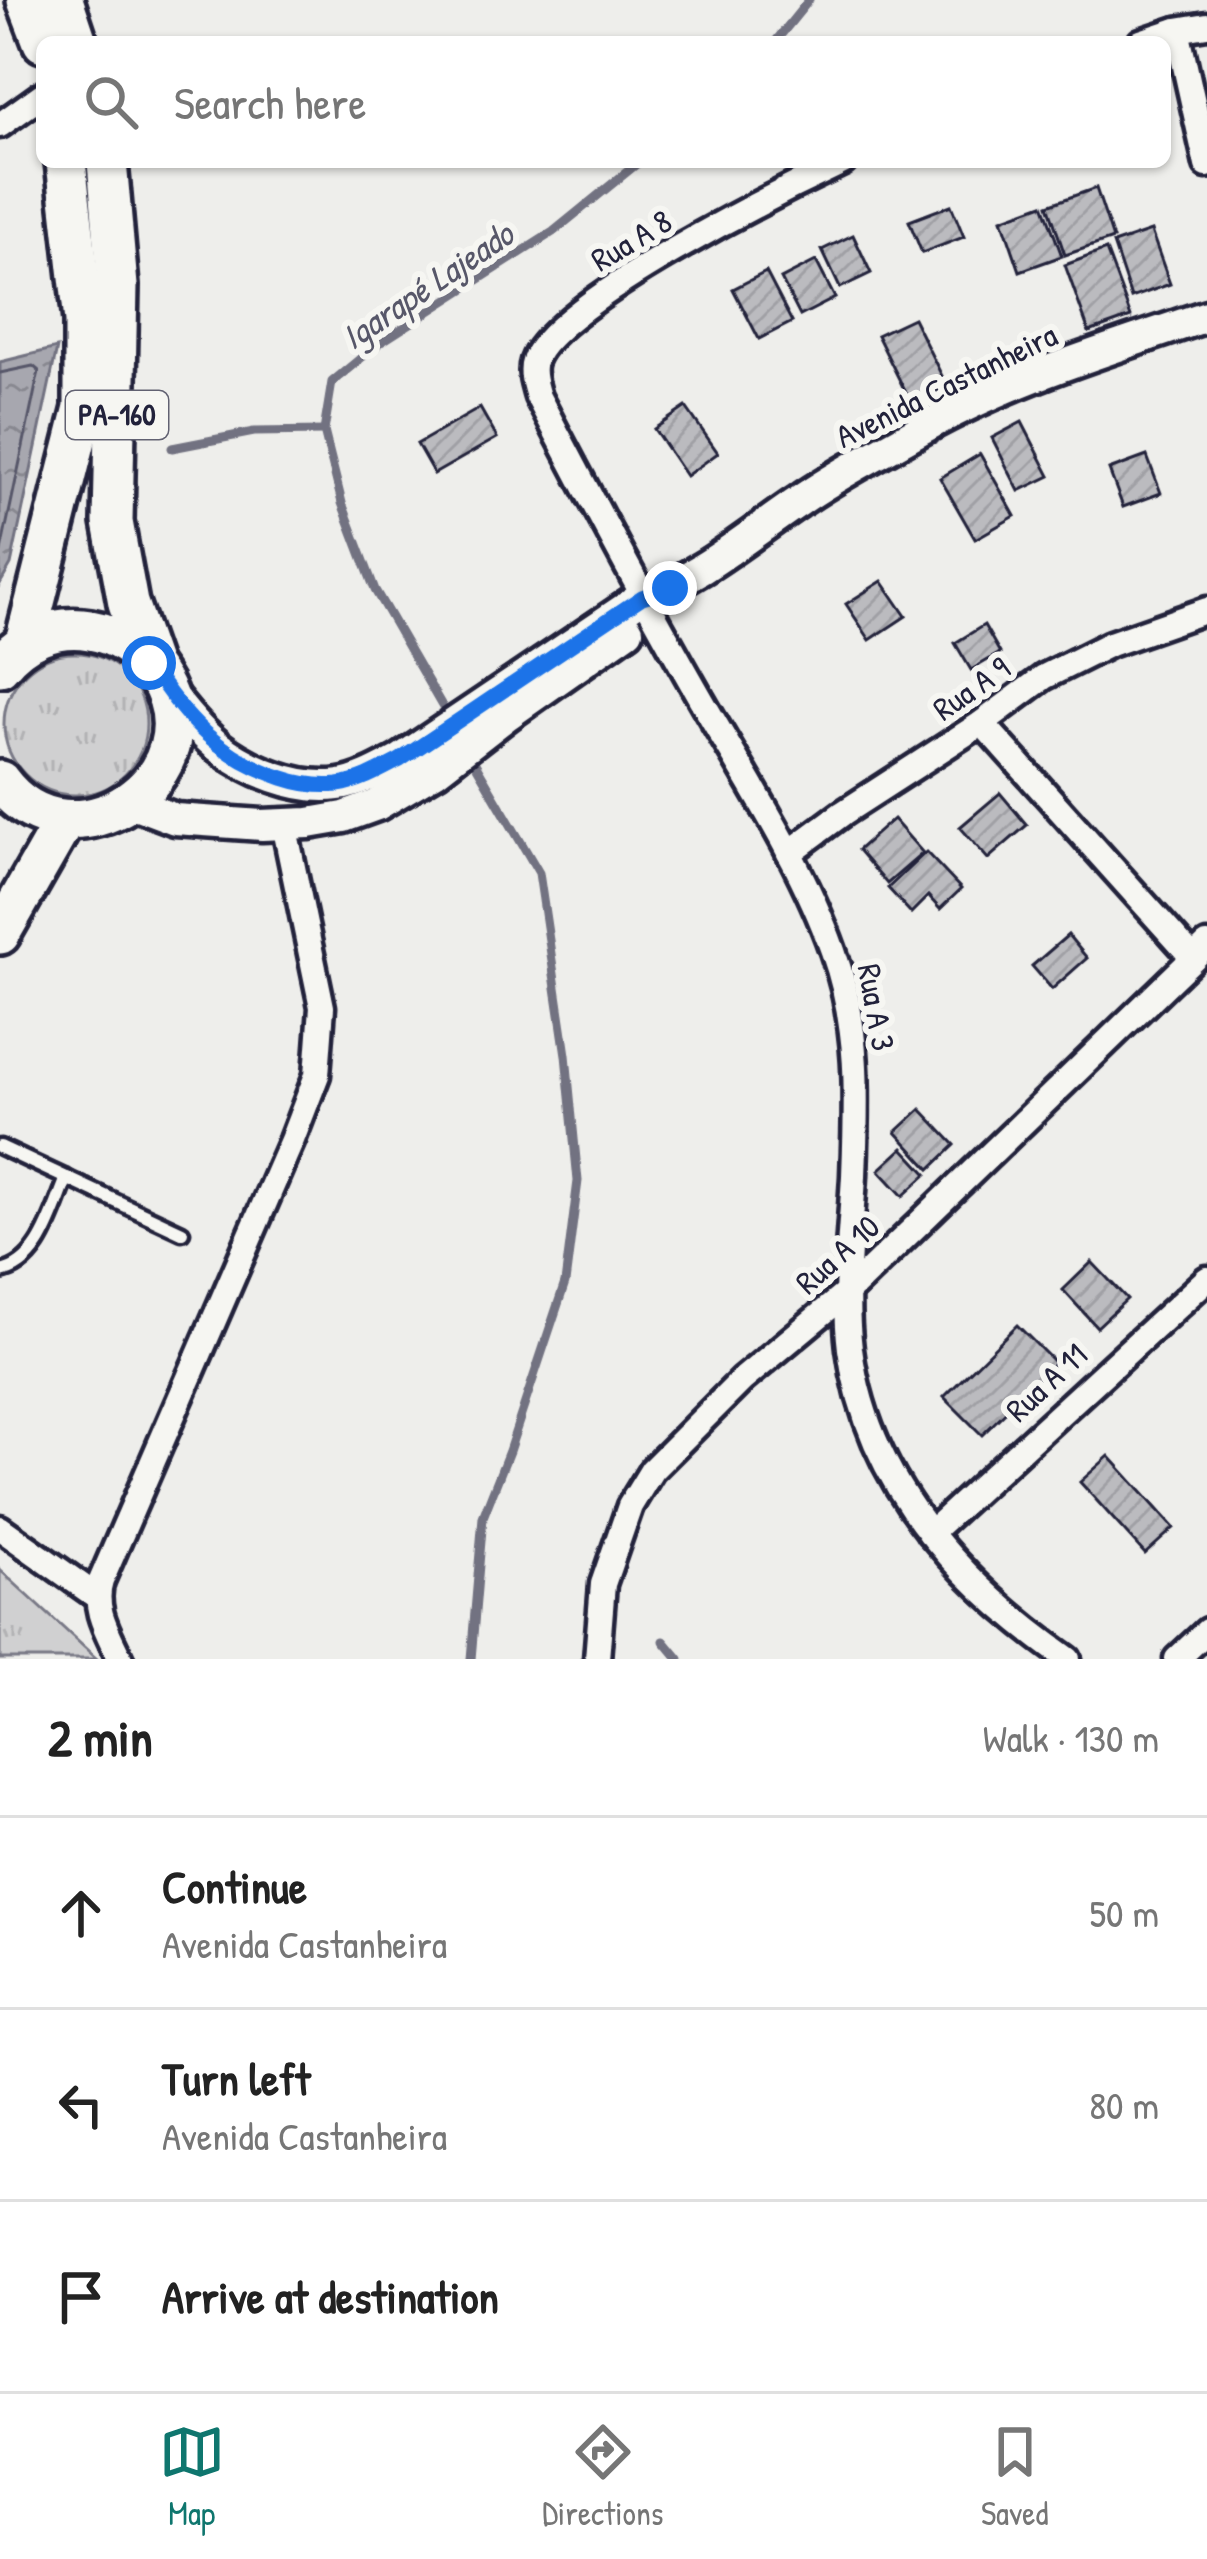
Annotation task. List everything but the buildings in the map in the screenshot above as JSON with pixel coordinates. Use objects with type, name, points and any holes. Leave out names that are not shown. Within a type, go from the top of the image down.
[{"type":"main road","points":[[27,0],[41,36]]},
{"type":"main road","points":[[63,0],[74,36]]},
{"type":"main road","name":"PA-160","points":[[13,654],[84,408],[84,321],[67,168]]},
{"type":"main road","name":"PA-160","points":[[107,168],[118,286],[113,522],[128,603],[169,705],[171,727],[160,769],[130,802]]},
{"type":"main road","name":"PA-160","points":[[13,654],[50,631],[78,628],[129,644],[156,673]]},
{"type":"main road","points":[[0,781],[35,811],[65,820],[111,814],[130,802]]},
{"type":"main road","points":[[0,934],[65,820]]},
{"type":"street","points":[[1159,36],[1207,25]]},
{"type":"street","points":[[1177,30],[1207,164]]},
{"type":"street","points":[[0,125],[36,99]]},
{"type":"street","name":"Rua A 8","points":[[533,361],[567,320],[637,273],[830,168]]},
{"type":"street","name":"Avenida Castanheira","points":[[130,802],[175,819],[214,824],[284,824],[344,817],[377,805],[407,789],[453,740],[500,705],[808,494],[916,432],[1010,388],[1207,316]]},
{"type":"street","name":"Rua A 3","points":[[533,361],[538,397],[655,600],[789,853],[832,948],[850,1004],[856,1061],[850,1348],[880,1458],[908,1505],[972,1582],[1068,1659]]},
{"type":"street","name":"Rua A 9","points":[[789,853],[1044,677],[1110,644],[1207,610]]},
{"type":"street","name":"Avenida Castanheira","points":[[156,673],[216,745],[246,764],[305,785],[340,785],[453,740]]},
{"type":"street","points":[[982,723],[1200,951]]},
{"type":"street","points":[[120,1659],[96,1596],[317,1075],[322,1006],[284,824]]},
{"type":"street","name":"Rua A 10","points":[[597,1659],[603,1583],[630,1506],[652,1471],[742,1380],[849,1291],[1200,951]]},
{"type":"street","name":"Rua A 11","points":[[930,1533],[1207,1279]]},
{"type":"street","points":[[0,1528],[96,1596]]},
{"type":"street","points":[[1177,1659],[1207,1630]]},
{"type":"lane","points":[[0,1147],[182,1232]]},
{"type":"lane","points":[[0,1271],[16,1269],[29,1256],[68,1178]]},
{"type":"green space","points":[[75,653],[102,658],[126,673],[141,697],[146,724],[141,751],[126,775],[102,790],[75,795],[48,790],[24,775],[9,751],[4,724],[9,697],[24,673],[48,658]]},
{"type":"green space","points":[[0,1570],[97,1659],[0,1659]]},
{"type":"water","points":[[57,348],[11,565],[0,584],[0,362]]},
{"type":"waterway","name":"Igarapé Lajeado","points":[[780,36],[809,0]]},
{"type":"waterway","name":"Igarapé Lajeado","points":[[449,718],[375,590],[342,503],[324,431],[332,382],[378,344],[553,232],[632,168]]},
{"type":"waterway","points":[[172,448],[254,432],[324,431]]},
{"type":"waterway","points":[[469,753],[539,873],[566,1055],[578,1181],[565,1283],[483,1517],[471,1659]]},
{"type":"waterway","points":[[664,1641],[679,1659]]},
{"type":"route","points":[[149,663],[188,717],[216,745],[246,764],[305,785],[340,785],[400,760],[642,597],[670,588]]}]
